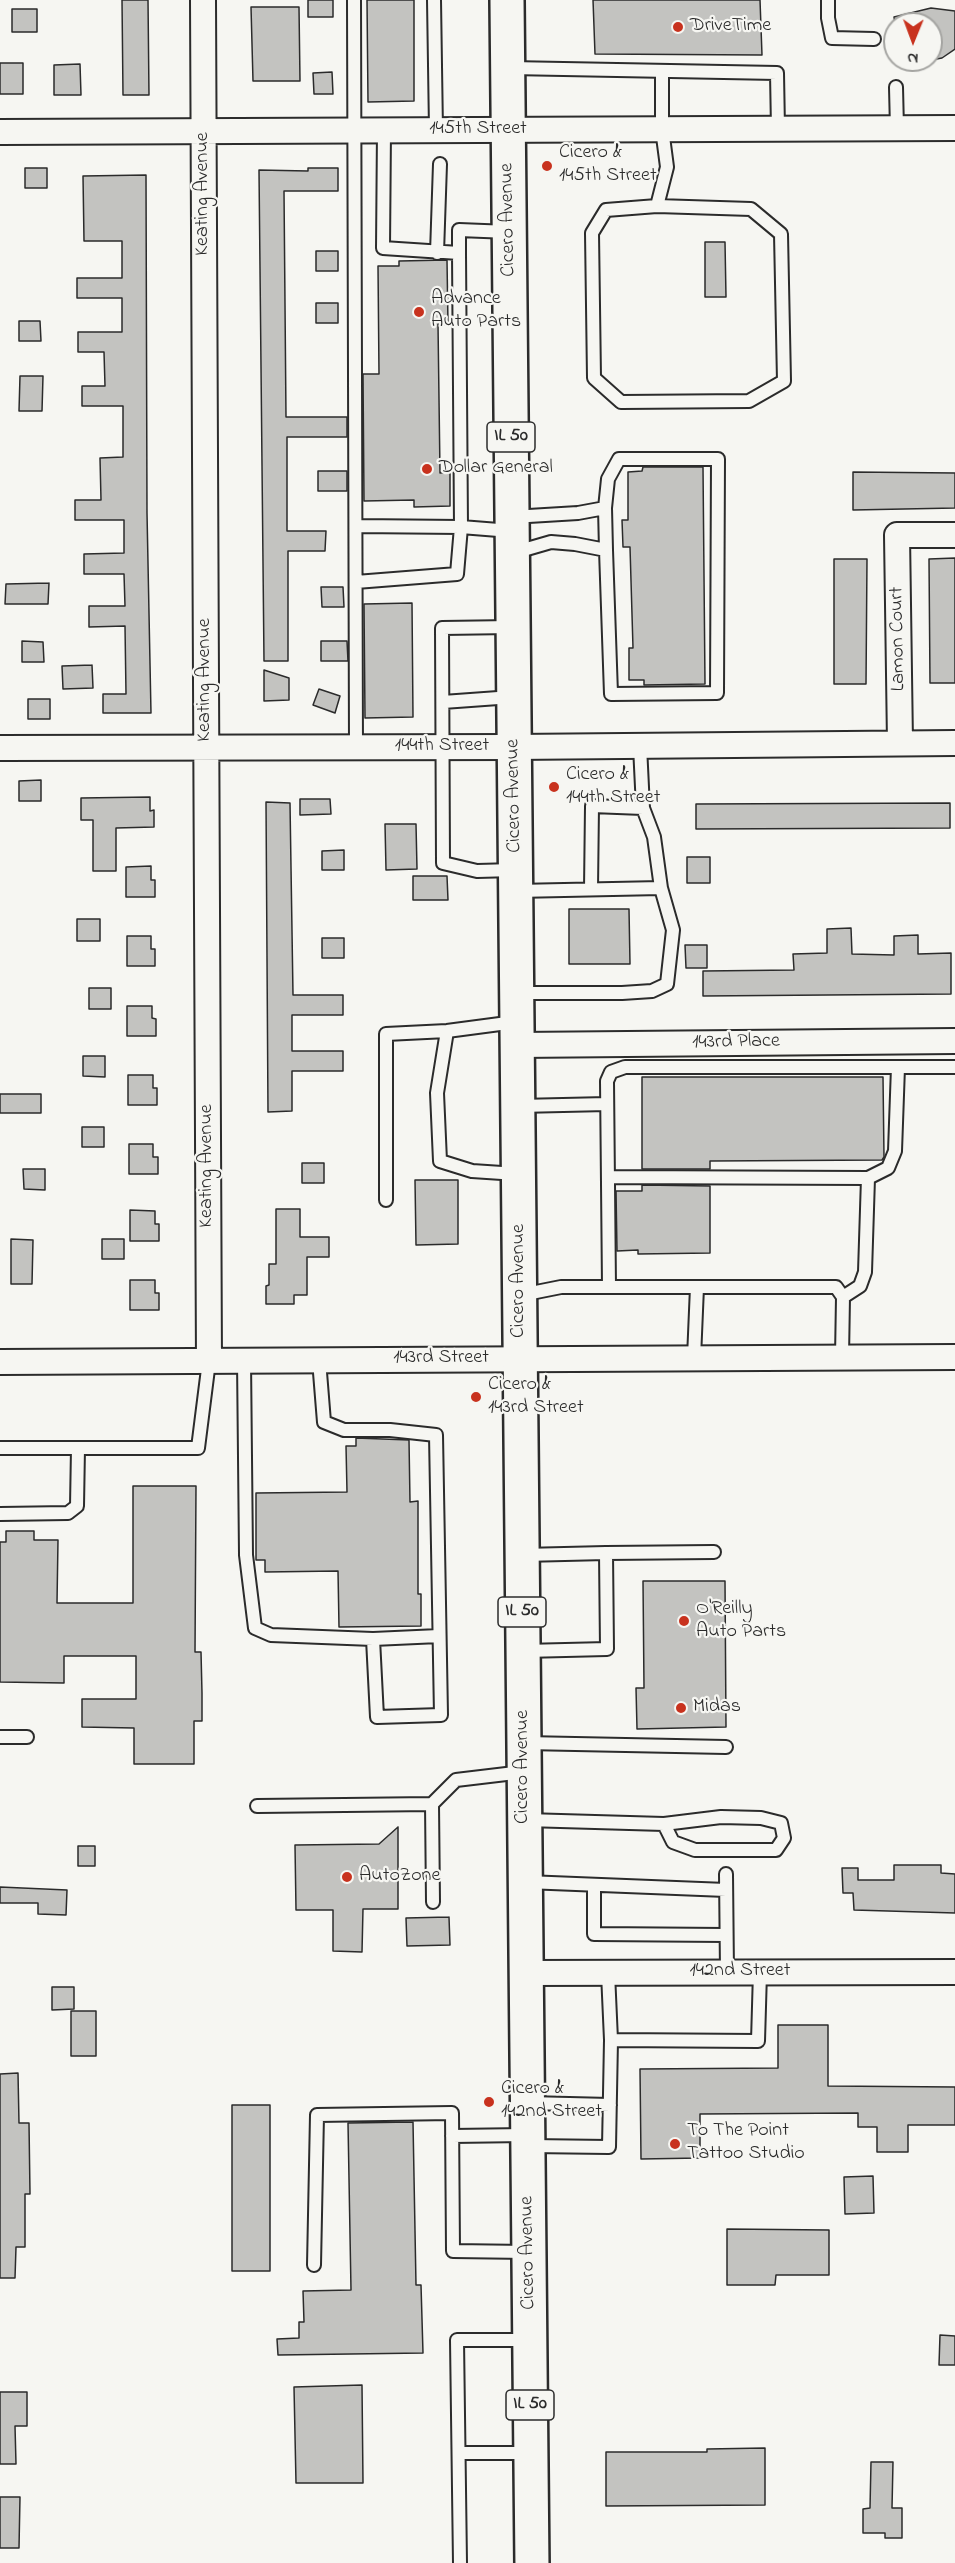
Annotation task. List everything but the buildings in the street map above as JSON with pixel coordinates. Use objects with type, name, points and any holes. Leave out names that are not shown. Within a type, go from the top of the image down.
[{"type":"main road","name":"Cicero Avenue","points":[[507,0],[532,2563]]},
{"type":"street","name":"Keating Avenue","points":[[203,0],[209,1360]]},
{"type":"street","name":"145th Street","points":[[0,132],[955,128]]},
{"type":"street","name":"Lamon Court","points":[[900,743],[897,535],[955,535]]},
{"type":"street","name":"144th Street","points":[[0,748],[955,743]]},
{"type":"street","name":"143rd Place","points":[[518,1020],[955,1041]]},
{"type":"street","name":"143rd Street","points":[[0,1362],[955,1357]]},
{"type":"street","name":"142nd Street","points":[[526,1972],[955,1972]]},
{"type":"lane","points":[[354,0],[356,747]]},
{"type":"lane","points":[[435,0],[436,130]]},
{"type":"lane","points":[[828,0],[828,18],[832,38],[874,39]]},
{"type":"lane","points":[[507,68],[777,73],[778,129]]},
{"type":"lane","points":[[657,206],[667,167],[662,129],[662,72]]},
{"type":"lane","points":[[896,87],[897,129]]},
{"type":"lane","points":[[384,130],[383,248],[459,253]]},
{"type":"lane","points":[[437,253],[440,164]]},
{"type":"lane","points":[[657,206],[751,208],[781,234],[784,381],[749,401],[621,402],[594,378],[592,233],[606,210],[657,206]]},
{"type":"lane","points":[[356,582],[457,574],[461,527],[459,230],[509,232]]},
{"type":"lane","points":[[619,459],[718,459],[717,693],[611,694],[605,508],[608,479],[619,459]]},
{"type":"lane","points":[[512,534],[578,513],[605,508]]},
{"type":"lane","points":[[356,526],[461,527],[551,542],[575,543],[606,550]]},
{"type":"lane","points":[[513,627],[442,628],[443,863],[516,880],[591,889],[662,888]]},
{"type":"lane","points":[[443,702],[514,697]]},
{"type":"lane","points":[[386,1200],[386,1034],[447,1031],[518,1020],[632,993],[652,991],[667,984],[673,930],[662,888],[654,837],[643,808],[640,746]]},
{"type":"lane","points":[[591,889],[592,806],[643,808]]},
{"type":"lane","points":[[447,1031],[437,1093],[440,1161],[472,1171],[519,1174]]},
{"type":"lane","points":[[609,1287],[607,1081],[611,1072],[625,1067],[955,1067]]},
{"type":"lane","points":[[608,1178],[868,1178],[888,1168],[895,1151],[898,1067]]},
{"type":"lane","points":[[519,1106],[607,1104]]},
{"type":"lane","points":[[843,1297],[860,1286],[865,1272],[868,1178]]},
{"type":"lane","points":[[520,1295],[561,1287],[836,1287],[843,1297],[842,1357]]},
{"type":"lane","points":[[694,1358],[697,1287]]},
{"type":"lane","points":[[0,1448],[198,1449],[209,1360]]},
{"type":"lane","points":[[244,1360],[246,1555],[255,1628],[271,1635],[373,1639],[439,1636]]},
{"type":"lane","points":[[319,1360],[324,1422],[344,1430],[390,1430],[436,1435],[441,1715],[377,1717],[373,1639]]},
{"type":"lane","points":[[0,1514],[68,1514],[77,1506],[78,1448]]},
{"type":"lane","points":[[522,1555],[714,1552]]},
{"type":"lane","points":[[523,1651],[607,1649],[606,1553]]},
{"type":"lane","points":[[0,1737],[27,1737]]},
{"type":"lane","points":[[257,1806],[432,1804],[456,1780],[524,1757],[726,1747]]},
{"type":"lane","points":[[432,1804],[433,1902]]},
{"type":"lane","points":[[524,1820],[664,1824],[721,1817],[761,1818],[781,1823],[784,1838],[776,1850],[695,1850],[673,1842],[664,1824]]},
{"type":"lane","points":[[726,1874],[727,1972]]},
{"type":"lane","points":[[525,1882],[726,1890]]},
{"type":"lane","points":[[594,1885],[594,1934],[726,1935]]},
{"type":"lane","points":[[611,2040],[758,2040],[760,1972]]},
{"type":"lane","points":[[527,2128],[609,2147],[611,2040],[608,1973]]},
{"type":"lane","points":[[452,2136],[527,2128],[610,2105]]},
{"type":"lane","points":[[314,2265],[316,2115],[452,2112],[453,2251],[529,2252]]},
{"type":"lane","points":[[460,2563],[457,2340],[529,2340]]},
{"type":"lane","points":[[459,2453],[531,2453]]},
{"type":"place","name":"DriveTime","points":[[678,27]]},
{"type":"place","name":"Cicero & 145th Street","points":[[547,166]]},
{"type":"place","name":"Advance Auto Parts","points":[[419,312]]},
{"type":"place","name":"Dollar General","points":[[427,469]]},
{"type":"place","name":"Cicero & 144th Street","points":[[554,787]]},
{"type":"place","name":"Cicero & 143rd Street","points":[[476,1397]]},
{"type":"place","name":"O'Reilly Auto Parts","points":[[684,1621]]},
{"type":"place","name":"Midas","points":[[681,1708]]},
{"type":"place","name":"AutoZone","points":[[347,1877]]},
{"type":"place","name":"Cicero & 142nd Street","points":[[489,2102]]},
{"type":"place","name":"To The Point Tattoo Studio","points":[[675,2144]]}]
